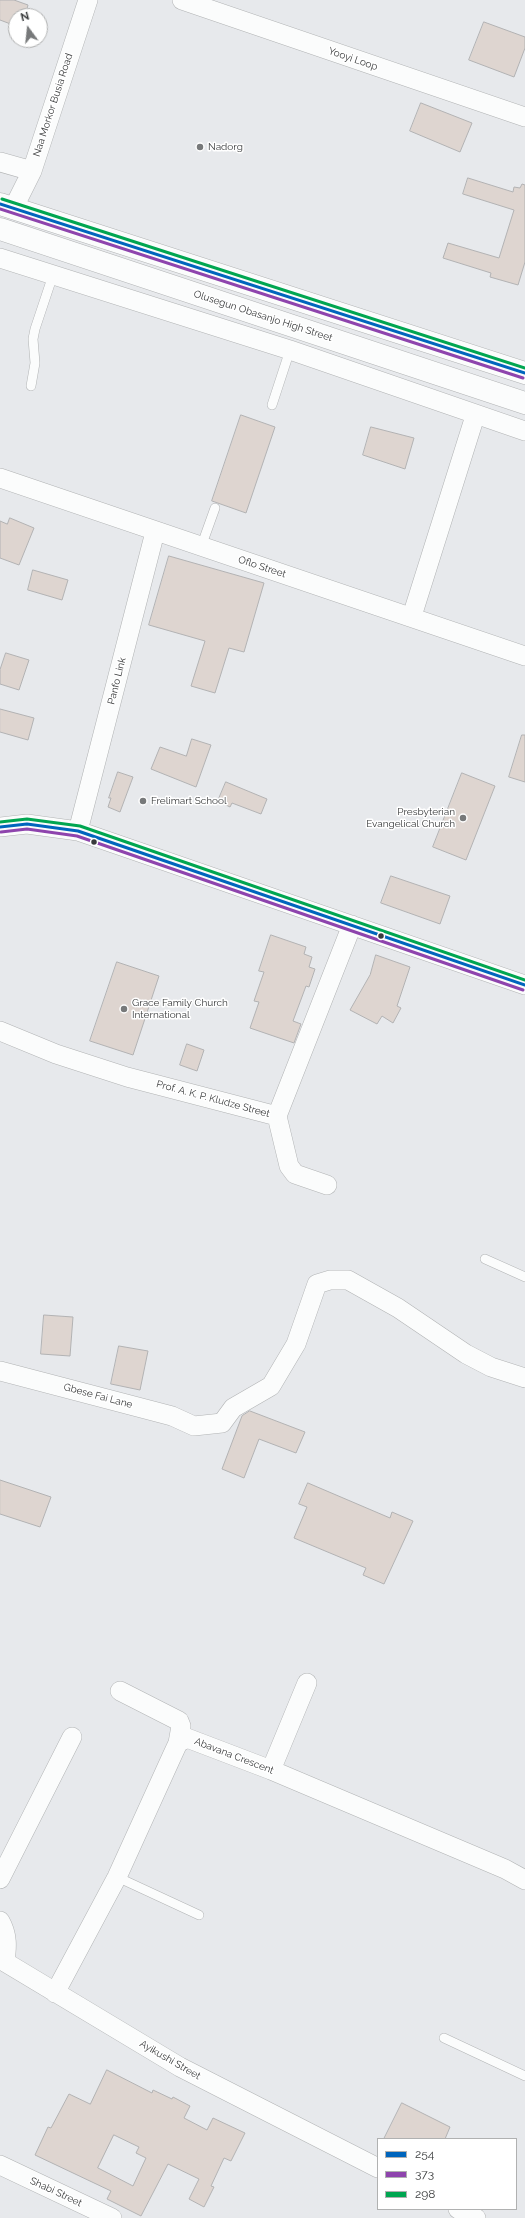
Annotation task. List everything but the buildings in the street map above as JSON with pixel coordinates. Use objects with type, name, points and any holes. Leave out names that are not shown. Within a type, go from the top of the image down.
[{"type":"main road","points":[[7,206],[525,373]]},
{"type":"main road","name":"Olusegun Obasanjo High Street","points":[[0,229],[525,403]]},
{"type":"street","name":"Naa Morkor Busia Road","points":[[7,206],[32,171],[88,0]]},
{"type":"street","name":"Yooyi Loop","points":[[182,0],[525,117]]},
{"type":"street","points":[[0,162],[32,171]]},
{"type":"street","points":[[0,258],[290,350],[476,416],[525,431]]},
{"type":"street","points":[[412,616],[476,416]]},
{"type":"street","name":"Oflo Street","points":[[0,478],[155,532],[412,616],[525,656]]},
{"type":"street","name":"Panfo Link","points":[[78,831],[155,532]]},
{"type":"street","points":[[0,826],[27,824],[78,831],[525,985]]},
{"type":"street","name":"Prof. A. K. P. Kludze Street","points":[[0,1031],[56,1054],[127,1077],[276,1116],[352,925]]},
{"type":"street","points":[[276,1116],[289,1166],[295,1174],[327,1185]]},
{"type":"street","name":"Gbese Fai Lane","points":[[0,1371],[172,1416],[194,1426],[222,1423],[233,1408],[271,1386],[296,1344],[317,1284],[330,1280],[348,1280],[398,1308],[466,1354],[491,1367],[525,1378]]},
{"type":"street","points":[[271,1770],[307,1682]]},
{"type":"street","points":[[120,1691],[179,1721],[181,1726],[178,1743]]},
{"type":"street","points":[[0,1878],[72,1737]]},
{"type":"street","name":"Abavana Crescent","points":[[55,1994],[117,1877],[178,1743],[187,1738],[271,1770],[505,1869],[525,1880]]},
{"type":"street","name":"Ayikushi Street","points":[[0,1921],[6,1937],[2,1968],[55,1994],[180,2067],[377,2167]]},
{"type":"street","name":"Shabi Street","points":[[0,2165],[112,2218]]},
{"type":"street","points":[[460,2210],[476,2218]]},
{"type":"lane","points":[[31,386],[35,363],[33,339],[53,275]]},
{"type":"lane","points":[[272,405],[290,350]]},
{"type":"lane","points":[[201,547],[215,508]]},
{"type":"lane","points":[[485,1259],[525,1277]]},
{"type":"lane","points":[[117,1877],[199,1916]]},
{"type":"lane","points":[[444,2038],[525,2076]]},
{"type":"transit line","name":"298","points":[[2,199],[525,368]]},
{"type":"transit line","name":"254","points":[[0,204],[525,373]]},
{"type":"transit line","name":"373","points":[[0,209],[523,378]]},
{"type":"transit line","name":"298","points":[[0,822],[27,819],[80,826],[525,980]]},
{"type":"transit line","name":"254","points":[[0,827],[27,824],[78,831],[525,985]]},
{"type":"transit line","name":"373","points":[[1,832],[27,829],[77,836],[523,990]]},
{"type":"place","name":"Nadorg","points":[[200,147]]},
{"type":"place","name":"Frelimart School","points":[[143,801]]},
{"type":"place","name":"Presbyterian Evangelical Church","points":[[463,818]]},
{"type":"place","name":"Grace Family Church International","points":[[124,1009]]}]
